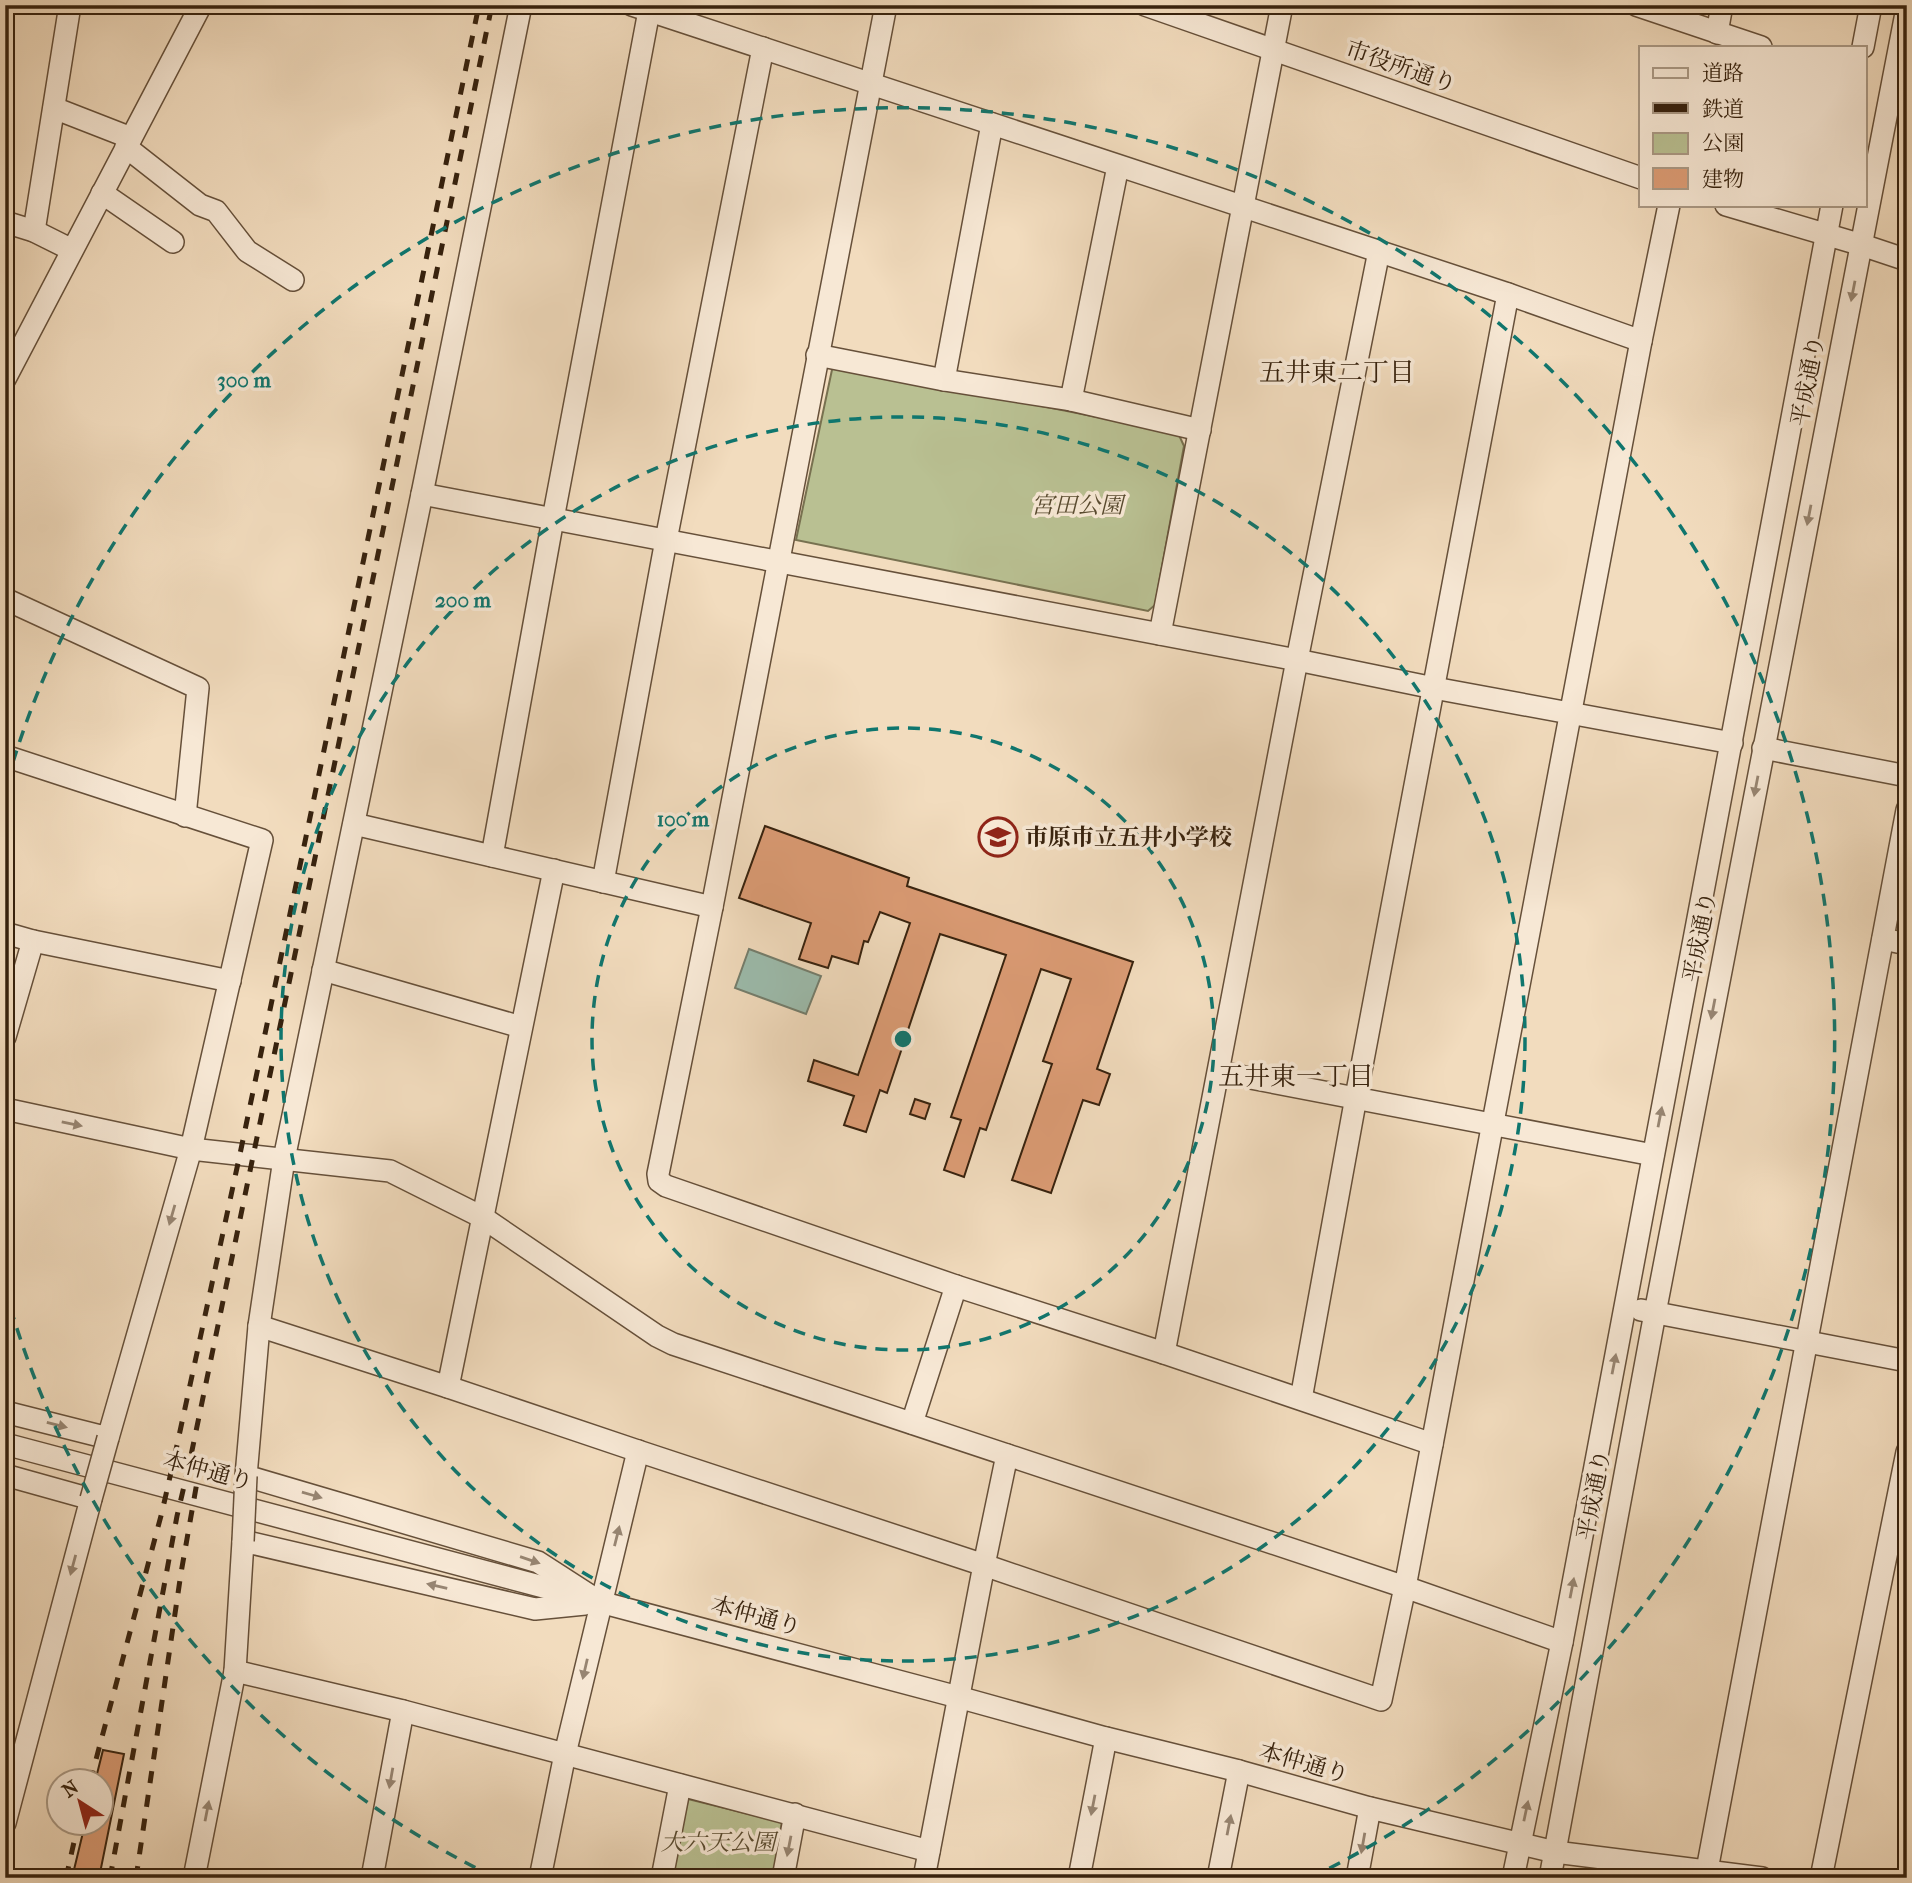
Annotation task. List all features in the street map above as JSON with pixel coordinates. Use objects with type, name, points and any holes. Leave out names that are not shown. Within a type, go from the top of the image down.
[{"type":"street","points":[[34,231],[70,5]]},
{"type":"street","points":[[5,379],[201,5]]},
{"type":"street","points":[[194,1878],[234,1671],[246,1476],[259,1326],[284,1159],[521,5]]},
{"type":"street","points":[[886,5],[658,1174],[659,1181],[666,1186],[956,1286],[1433,1444]]},
{"type":"street","name":"市役所通り","points":[[1145,5],[1639,177]]},
{"type":"street","points":[[1160,634],[1282,5]]},
{"type":"street","points":[[1636,5],[1757,46]]},
{"type":"street","points":[[1717,33],[1722,5]]},
{"type":"street","points":[[1863,46],[1871,5]]},
{"type":"street","points":[[492,856],[640,8],[1379,251],[1642,341]]},
{"type":"street","name":"平成通り","points":[[1550,1878],[1655,1313],[1907,8]]},
{"type":"street","points":[[603,882],[666,540],[763,48]]},
{"type":"street","points":[[54,108],[129,142],[200,205],[216,211],[247,251],[293,280]]},
{"type":"street","points":[[944,380],[992,124]]},
{"type":"street","points":[[1071,400],[1118,166]]},
{"type":"street","points":[[102,192],[173,242]]},
{"type":"street","points":[[259,1326],[984,1564],[1381,1700],[1433,1444],[1669,206]]},
{"type":"street","points":[[1729,206],[1907,260]]},
{"type":"street","name":"平成通り","points":[[1513,1878],[1562,1642],[1832,206]]},
{"type":"street","points":[[5,222],[34,231],[72,250]]},
{"type":"street","points":[[1164,1353],[1297,660],[1379,251]]},
{"type":"street","points":[[1301,1399],[1508,294]]},
{"type":"street","points":[[817,355],[944,380],[1071,400],[1200,430]]},
{"type":"street","points":[[422,494],[1732,743]]},
{"type":"street","points":[[5,599],[198,688],[185,816]]},
{"type":"street","points":[[1763,748],[1907,776]]},
{"type":"street","points":[[5,756],[262,841],[191,1149],[91,1499],[5,1824]]},
{"type":"street","points":[[1707,1870],[1907,810]]},
{"type":"street","points":[[354,824],[712,907]]},
{"type":"street","points":[[448,1387],[554,870]]},
{"type":"street","points":[[5,933],[230,981]]},
{"type":"street","points":[[1882,939],[1907,944]]},
{"type":"street","points":[[5,1037],[33,940]]},
{"type":"street","points":[[323,970],[521,1027]]},
{"type":"street","points":[[1219,1072],[1653,1155]]},
{"type":"street","points":[[5,1109],[191,1149],[390,1171],[482,1217],[657,1336],[673,1344],[1405,1587],[1562,1642]]},
{"type":"street","points":[[912,1423],[956,1286]]},
{"type":"street","points":[[1625,1307],[1907,1361]]},
{"type":"street","points":[[5,1412],[108,1438]]},
{"type":"street","name":"本仲通り","points":[[5,1444],[1370,1808],[1555,1852],[1762,1878]]},
{"type":"street","points":[[540,1878],[565,1754],[638,1451]]},
{"type":"street","points":[[1821,1878],[1907,1452]]},
{"type":"street","points":[[924,1878],[1007,1455]]},
{"type":"street","points":[[5,1475],[91,1499]]},
{"type":"street","points":[[246,1476],[538,1562],[600,1602]]},
{"type":"street","points":[[243,1541],[535,1609],[600,1602]]},
{"type":"street","points":[[234,1671],[403,1711],[929,1851]]},
{"type":"street","points":[[372,1878],[403,1711]]},
{"type":"street","points":[[1079,1878],[1106,1738]]},
{"type":"street","points":[[1219,1878],[1239,1772]]},
{"type":"street","points":[[662,1878],[680,1784]]},
{"type":"street","points":[[1357,1878],[1370,1808]]},
{"type":"street","points":[[783,1878],[795,1814]]},
{"type":"green space","name":"宮田公園","points":[[833,365],[1178,433],[1184,446],[1155,605],[1148,611],[796,540]]},
{"type":"green space","points":[[1907,849],[1907,931],[1903,931],[1894,923]]},
{"type":"green space","name":"大六天公園","points":[[688,1799],[782,1822],[773,1878],[672,1878]]},
{"type":"shaded area","points":[[749,949],[821,976],[806,1014],[735,988]]},
{"type":"building","points":[[765,826],[909,878],[907,886],[1133,962],[1097,1069],[1110,1074],[1099,1105],[1083,1100],[1051,1193],[1012,1180],[1052,1064],[1043,1061],[1071,979],[1041,969],[986,1130],[980,1128],[964,1177],[944,1170],[961,1120],[951,1117],[1006,955],[940,934],[887,1093],[880,1090],[866,1132],[844,1125],[854,1096],[808,1081],[814,1060],[858,1075],[910,923],[880,912],[868,942],[864,941],[858,964],[832,956],[828,968],[799,959],[811,923],[739,898]]},
{"type":"building","points":[[915,1099],[930,1104],[925,1119],[910,1114]]},
{"type":"building","points":[[103,1750],[124,1754],[116,1794],[116,1768],[98,1768]]},
{"type":"building","points":[[82,1838],[107,1838],[99,1878],[72,1878]]},
{"type":"railway","points":[[94,1768],[174,1459],[479,5]]},
{"type":"railway","points":[[110,1878],[177,1516],[492,5]]},
{"type":"railway","points":[[136,1878],[181,1573],[200,1465]]},
{"type":"railway","points":[[66,1878],[75,1838]]},
{"type":"place","name":"市原市立五井小学校","points":[[998,837]]},
{"type":"district","name":"五井東二丁目","points":[[1337,372]]},
{"type":"district","name":"五井東一丁目","points":[[1296,1076]]}]
